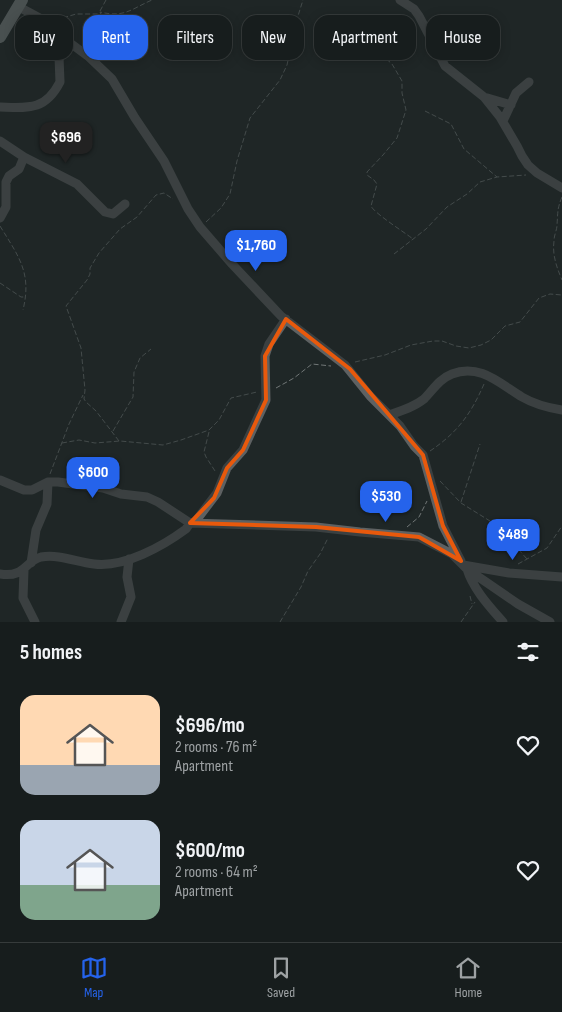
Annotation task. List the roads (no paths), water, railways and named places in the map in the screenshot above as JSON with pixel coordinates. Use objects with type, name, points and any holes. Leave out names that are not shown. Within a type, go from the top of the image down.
[{"type":"street","points":[[400,0],[414,9],[419,16],[445,66],[484,97],[503,121],[522,156],[537,173],[562,188]]},
{"type":"street","points":[[0,37],[21,3],[37,15]]},
{"type":"street","points":[[73,45],[112,78],[135,118],[164,161],[188,209],[200,228],[286,319],[345,365],[370,396],[400,426],[423,455],[443,526],[468,575],[485,601],[503,622]]},
{"type":"street","points":[[0,107],[34,107],[46,100],[60,82],[58,60]]},
{"type":"street","points":[[503,121],[516,93],[529,82]]},
{"type":"street","points":[[484,97],[511,105]]},
{"type":"street","points":[[0,141],[24,157],[77,184],[105,212],[113,214],[125,204]]},
{"type":"street","points":[[0,218],[6,207],[6,182],[18,169],[24,157]]},
{"type":"street","points":[[0,574],[10,574],[24,570],[40,558],[54,556],[89,564],[107,565],[129,559],[164,544],[186,529],[190,523],[195,522],[214,498],[227,468],[239,457],[266,400],[265,356],[269,344],[286,319]]},
{"type":"street","points":[[389,415],[423,400],[438,382],[452,374],[473,370],[488,376],[523,398],[542,406],[562,410]]},
{"type":"street","points":[[0,480],[20,489],[29,490],[48,482],[68,483],[103,488],[119,494],[147,497],[190,523],[265,524],[334,528],[419,537],[452,554],[464,565],[518,604],[550,622]]},
{"type":"street","points":[[31,563],[36,530],[47,504],[48,482]]},
{"type":"street","points":[[121,622],[130,598],[126,577],[129,559]]},
{"type":"street","points":[[464,565],[562,578]]},
{"type":"street","points":[[24,570],[23,598],[34,622]]}]
